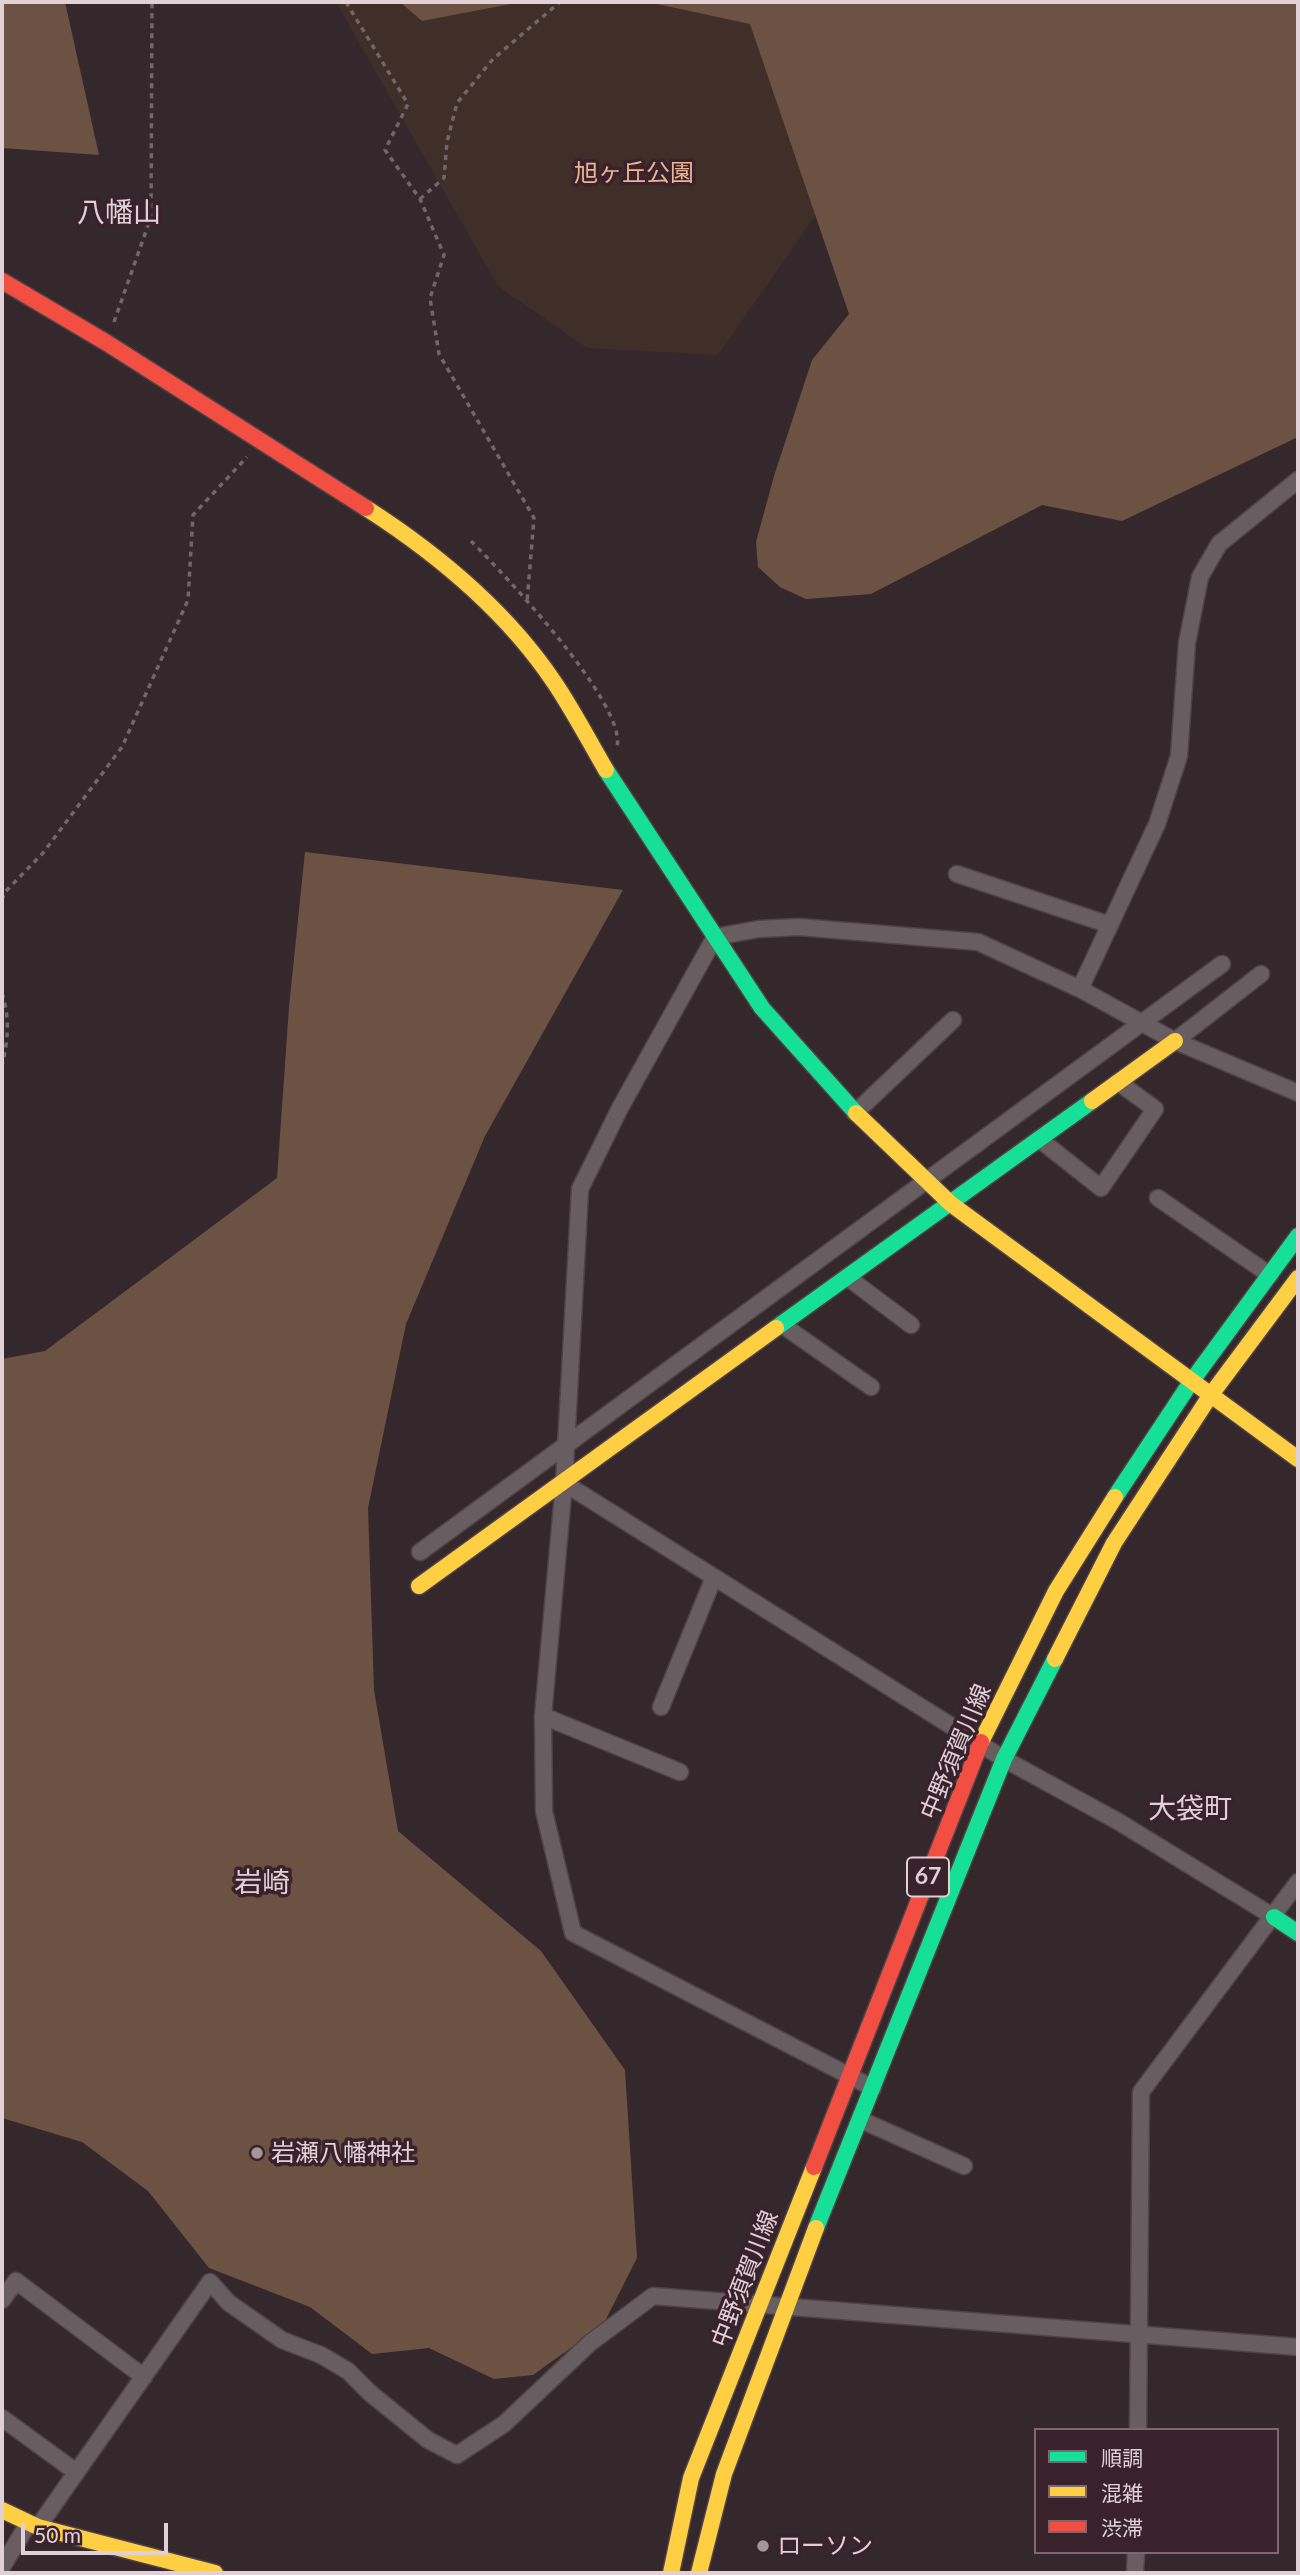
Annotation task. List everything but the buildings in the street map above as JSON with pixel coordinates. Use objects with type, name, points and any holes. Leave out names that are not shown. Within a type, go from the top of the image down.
[{"type":"main road","points":[[2,281],[262,440],[425,550],[503,618],[554,681],[614,784],[762,1008],[855,1112],[951,1204],[1298,1459]]},
{"type":"main road","points":[[419,1586],[564,1483],[577,1469],[951,1204],[1175,1041]]},
{"type":"main road","name":"中野須賀川線","points":[[671,2573],[691,2478],[980,1744],[1056,1591],[1191,1382],[1298,1236]]},
{"type":"main road","name":"中野須賀川線","points":[[699,2573],[724,2474],[784,2308],[1004,1759],[1114,1543],[1210,1396],[1298,1278]]},
{"type":"main road","points":[[1273,1917],[1298,1933]]},
{"type":"main road","points":[[2,2510],[33,2525],[215,2573]]},
{"type":"street","points":[[1080,989],[1157,824],[1180,756],[1187,643],[1200,576],[1219,544],[1298,480]]},
{"type":"street","points":[[957,874],[1110,925]]},
{"type":"street","points":[[873,2088],[848,2078],[573,1933],[544,1811],[543,1716],[564,1483],[580,1189],[620,1108],[715,937],[759,929],[799,927],[978,942],[1080,989],[1175,1041],[1298,1093]]},
{"type":"street","points":[[420,1552],[1222,964]]},
{"type":"street","points":[[1175,1041],[1261,974]]},
{"type":"street","points":[[855,1112],[953,1020]]},
{"type":"street","points":[[1039,1139],[1101,1188],[1156,1110],[1118,1082]]},
{"type":"street","points":[[1158,1198],[1270,1275]]},
{"type":"street","points":[[847,1278],[911,1325]]},
{"type":"street","points":[[781,1324],[871,1387]]},
{"type":"street","points":[[564,1483],[1004,1759],[1119,1822],[1273,1917]]},
{"type":"street","points":[[661,1707],[714,1577]]},
{"type":"street","points":[[543,1716],[681,1772]]},
{"type":"street","points":[[1138,2428],[1141,2092],[1298,1882]]},
{"type":"street","points":[[861,2120],[964,2166]]},
{"type":"street","points":[[2,2300],[16,2281],[144,2376]]},
{"type":"street","points":[[2,2567],[76,2472],[211,2282],[239,2311],[282,2340],[321,2355],[348,2371],[370,2393],[428,2440],[457,2455],[504,2424],[590,2343],[653,2296],[1298,2347]]},
{"type":"street","points":[[2,2418],[76,2472]]},
{"type":"street","points":[[1135,2573],[1136,2554]]},
{"type":"path","points":[[107,343],[151,217],[152,2]]},
{"type":"path","points":[[346,2],[408,104],[385,150],[420,199],[444,255],[429,298],[439,354],[534,517],[527,602]]},
{"type":"path","points":[[420,199],[444,178],[447,142],[457,103],[494,59],[560,2]]},
{"type":"path","points":[[2,900],[4,893],[43,853],[122,747],[188,600],[193,515],[262,440]]},
{"type":"path","points":[[2,993],[7,1008],[8,1042],[2,1066]]},
{"type":"green space","name":"旭ヶ丘公園","points":[[336,2],[930,2],[906,86],[718,355],[587,348],[498,286]]},
{"type":"shaded area","points":[[2,2],[65,2],[99,155],[2,148]]},
{"type":"shaded area","points":[[400,2],[521,2],[422,21]]},
{"type":"shaded area","points":[[648,2],[1298,2],[1298,437],[1122,521],[1042,505],[871,594],[806,599],[780,587],[758,567],[756,542],[774,476],[812,360],[849,314],[750,24]]},
{"type":"shaded area","points":[[305,852],[623,890],[485,1136],[406,1324],[368,1508],[374,1690],[398,1831],[541,1951],[625,2070],[637,2258],[603,2325],[533,2375],[494,2379],[429,2348],[372,2354],[310,2307],[209,2268],[148,2191],[82,2142],[2,2118],[2,1359],[45,1351],[277,1178],[289,1007]]},
{"type":"traffic: fast","points":[[606,770],[762,1008],[856,1113]]},
{"type":"traffic: fast","points":[[776,1328],[1092,1101]]},
{"type":"traffic: fast","points":[[1115,1497],[1191,1382],[1298,1236]]},
{"type":"traffic: fast","points":[[816,2228],[1004,1759],[1055,1659]]},
{"type":"traffic: fast","points":[[1274,1917],[1298,1933]]},
{"type":"traffic: slow","points":[[366,508],[444,564],[515,632],[554,682],[606,770]]},
{"type":"traffic: slow","points":[[1092,1101],[1175,1041]]},
{"type":"traffic: slow","points":[[856,1113],[951,1204],[1298,1459]]},
{"type":"traffic: slow","points":[[1055,1659],[1114,1543],[1210,1396],[1298,1278]]},
{"type":"traffic: slow","points":[[419,1586],[776,1328]]},
{"type":"traffic: slow","points":[[981,1742],[1056,1591],[1115,1497]]},
{"type":"traffic: slow","points":[[671,2573],[691,2478],[814,2167]]},
{"type":"traffic: slow","points":[[699,2573],[724,2474],[816,2228]]},
{"type":"traffic: slow","points":[[2,2510],[38,2527],[215,2573]]},
{"type":"traffic: jam","points":[[2,281],[107,343],[366,508]]},
{"type":"traffic: jam","points":[[814,2167],[981,1742]]},
{"type":"place","name":"岩瀬八幡神社","points":[[257,2153]]},
{"type":"place","name":"ローソン","points":[[763,2546]]},
{"type":"district","name":"八幡山","points":[[119,213]]},
{"type":"district","name":"大袋町","points":[[1190,1809]]},
{"type":"district","name":"岩崎","points":[[262,1883]]}]
